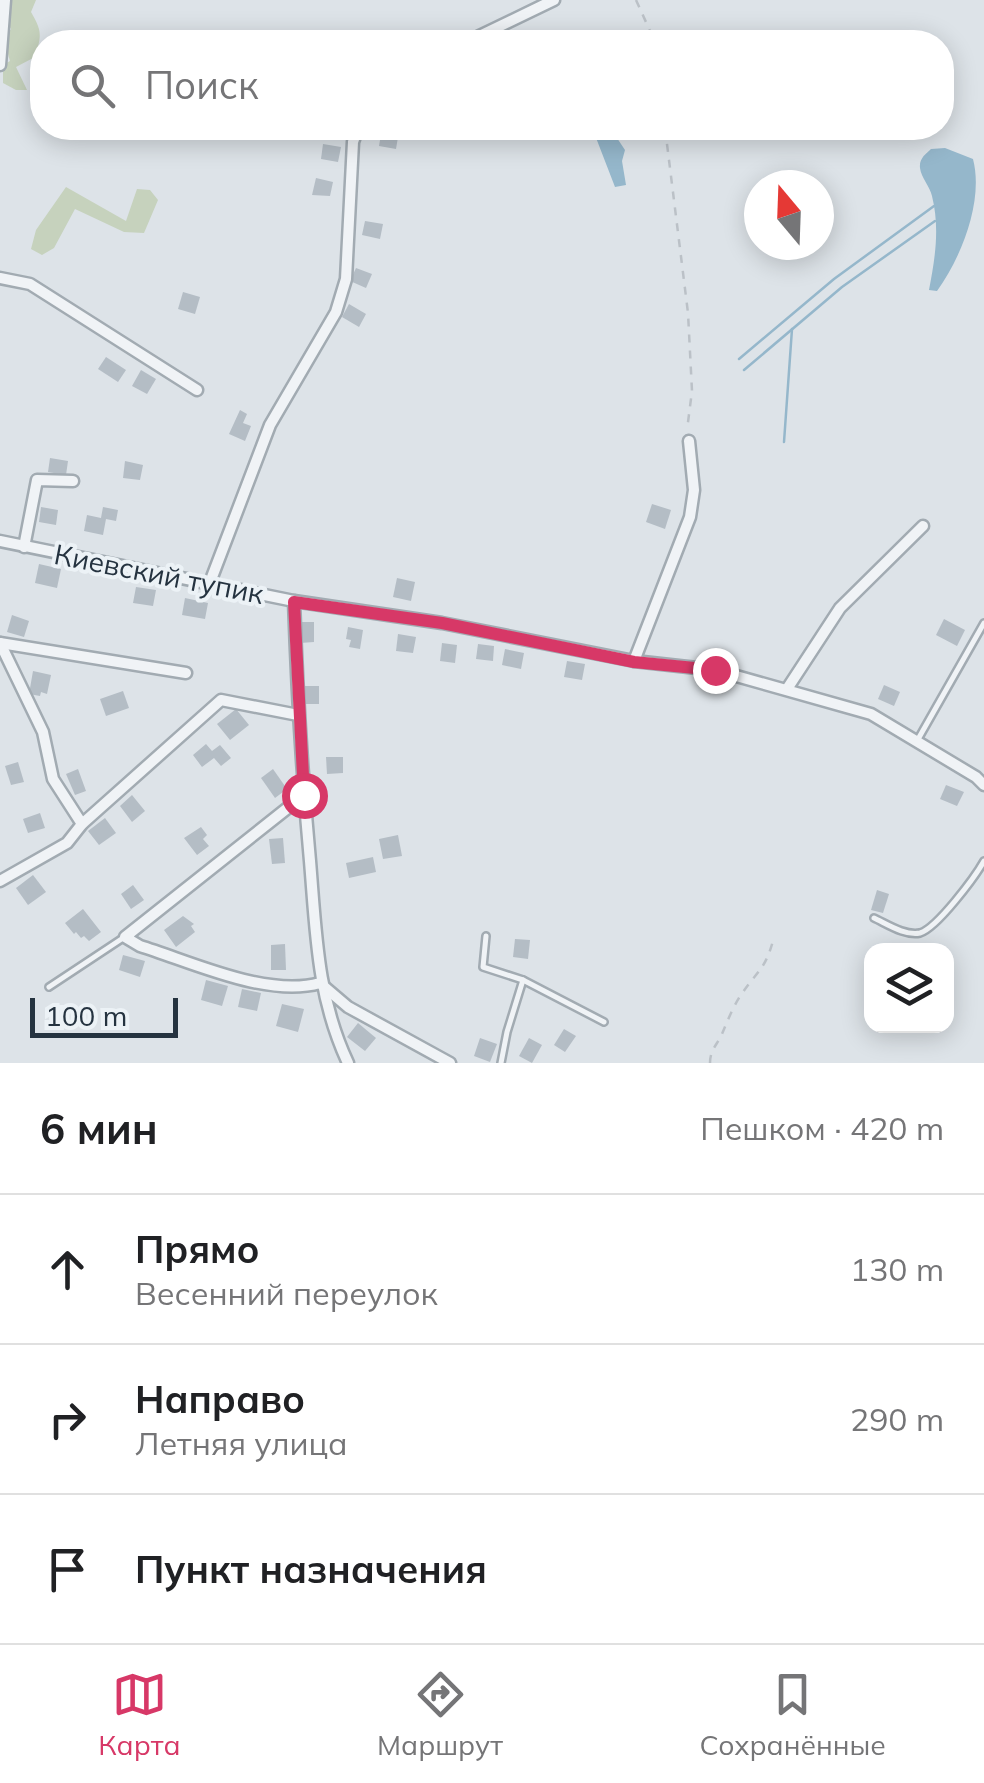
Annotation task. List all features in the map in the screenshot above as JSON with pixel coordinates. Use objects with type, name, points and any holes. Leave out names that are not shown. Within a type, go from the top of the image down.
[{"type":"street","points":[[0,62],[5,0]]},
{"type":"street","points":[[492,30],[554,0]]},
{"type":"street","points":[[209,586],[270,425],[336,312],[346,280],[354,140]]},
{"type":"street","points":[[0,278],[30,284],[197,390]]},
{"type":"street","points":[[634,662],[690,517],[694,490],[689,441]]},
{"type":"street","name":"Киевский тупик","points":[[24,547],[37,480],[73,481]]},
{"type":"street","points":[[787,689],[840,608],[924,526]]},
{"type":"street","name":"Киевский тупик","points":[[0,541],[209,586],[442,623],[634,662],[715,670],[871,714],[984,785]]},
{"type":"street","points":[[298,602],[298,715],[320,983],[335,1036],[348,1063]]},
{"type":"street","points":[[0,643],[43,732],[53,779],[82,824]]},
{"type":"street","points":[[0,643],[186,673]]},
{"type":"street","points":[[0,881],[68,844],[82,824],[221,700],[298,715]]},
{"type":"street","points":[[304,795],[125,937],[140,946],[267,985],[304,988],[320,983]]},
{"type":"street","points":[[320,983],[348,1007],[450,1063]]},
{"type":"lane","points":[[917,741],[984,623]]},
{"type":"lane","points":[[874,918],[908,933],[920,932],[933,925],[976,876],[984,861]]},
{"type":"lane","points":[[486,936],[483,967],[523,980],[604,1022]]},
{"type":"lane","points":[[49,987],[125,937]]},
{"type":"lane","points":[[501,1063],[523,980]]},
{"type":"path","points":[[636,0],[650,30]]},
{"type":"path","points":[[666,140],[688,313],[692,392],[689,441]]},
{"type":"path","points":[[710,1063],[710,1052],[724,1024],[767,963],[774,937]]},
{"type":"green space","points":[[7,0],[36,0],[31,12],[39,30],[30,30],[30,60],[16,67],[27,90],[16,90],[3,83],[3,65],[10,61],[6,45],[11,29],[7,22]]},
{"type":"green space","points":[[66,187],[126,221],[137,189],[150,190],[158,200],[144,233],[124,232],[75,209],[54,248],[42,255],[31,249],[36,230]]},
{"type":"water","points":[[597,140],[618,140],[625,150],[622,161],[626,185],[615,187]]},
{"type":"water","points":[[945,148],[973,159],[975,193],[962,246],[937,291],[929,290],[936,220],[920,165],[931,149]]},
{"type":"building","points":[[380,140],[398,140],[396,149],[379,146]]},
{"type":"building","points":[[323,144],[341,147],[338,162],[321,159]]},
{"type":"building","points":[[316,178],[333,182],[330,196],[312,195]]},
{"type":"building","points":[[365,221],[383,224],[380,239],[362,235]]},
{"type":"building","points":[[356,268],[372,274],[366,288],[350,281]]},
{"type":"building","points":[[183,292],[200,297],[195,314],[178,309]]},
{"type":"building","points":[[349,304],[366,314],[359,327],[342,317]]},
{"type":"building","points":[[106,357],[126,370],[118,382],[98,369]]},
{"type":"building","points":[[141,370],[156,379],[147,394],[132,386]]},
{"type":"building","points":[[240,410],[247,414],[243,423],[251,426],[245,441],[229,434]]},
{"type":"building","points":[[50,458],[68,461],[66,475],[48,472]]},
{"type":"building","points":[[125,461],[143,465],[140,480],[123,478]]},
{"type":"building","points":[[652,504],[671,510],[665,529],[646,522]]},
{"type":"building","points":[[41,507],[58,510],[56,525],[39,522]]},
{"type":"building","points":[[103,507],[118,510],[116,521],[106,519],[103,535],[84,531],[87,515],[101,518]]},
{"type":"building","points":[[39,564],[61,569],[57,588],[35,583]]},
{"type":"building","points":[[397,578],[415,582],[411,601],[393,597]]},
{"type":"building","points":[[136,587],[156,590],[153,606],[133,603]]},
{"type":"building","points":[[185,598],[208,603],[205,619],[182,615]]},
{"type":"building","points":[[12,615],[29,621],[24,637],[7,632]]},
{"type":"building","points":[[944,619],[965,630],[957,646],[936,635]]},
{"type":"building","points":[[300,622],[314,622],[314,642],[300,643]]},
{"type":"building","points":[[348,627],[363,630],[360,649],[349,647]]},
{"type":"building","points":[[398,634],[416,637],[413,653],[396,651]]},
{"type":"building","points":[[442,643],[457,645],[455,663],[440,661]]},
{"type":"building","points":[[478,644],[494,646],[493,661],[476,659]]},
{"type":"building","points":[[505,649],[524,653],[521,669],[502,665]]},
{"type":"building","points":[[567,661],[585,664],[582,680],[564,677]]},
{"type":"building","points":[[33,671],[51,675],[47,694],[29,694]]},
{"type":"building","points":[[884,685],[900,692],[894,706],[878,699]]},
{"type":"building","points":[[305,686],[319,686],[319,704],[305,704]]},
{"type":"building","points":[[123,691],[129,708],[106,716],[100,699]]},
{"type":"building","points":[[236,709],[249,725],[230,740],[217,724]]},
{"type":"building","points":[[206,744],[212,751],[220,745],[231,758],[221,766],[214,758],[202,767],[193,755]]},
{"type":"building","points":[[326,757],[343,757],[343,773],[327,774]]},
{"type":"building","points":[[18,762],[24,782],[11,785],[5,766]]},
{"type":"building","points":[[78,769],[86,791],[75,795],[66,774]]},
{"type":"building","points":[[273,769],[287,789],[275,798],[261,778]]},
{"type":"building","points":[[946,785],[964,792],[957,806],[940,799]]},
{"type":"building","points":[[132,795],[145,811],[132,822],[120,806]]},
{"type":"building","points":[[40,813],[45,828],[28,833],[23,819]]},
{"type":"building","points":[[105,818],[116,833],[99,845],[88,831]]},
{"type":"building","points":[[201,827],[209,846],[197,855],[184,838]]},
{"type":"building","points":[[398,835],[402,856],[383,859],[379,839]]},
{"type":"building","points":[[283,838],[285,863],[272,864],[269,839]]},
{"type":"building","points":[[373,857],[376,872],[349,878],[346,863]]},
{"type":"building","points":[[33,875],[46,892],[28,905],[16,888]]},
{"type":"building","points":[[133,885],[144,900],[131,909],[121,894]]},
{"type":"building","points":[[877,890],[889,894],[883,913],[871,910]]},
{"type":"building","points":[[83,909],[101,932],[89,941],[74,934],[65,923]]},
{"type":"building","points":[[183,916],[194,924],[191,926],[195,932],[176,947],[164,930]]},
{"type":"building","points":[[515,939],[530,940],[528,959],[513,957]]},
{"type":"building","points":[[285,944],[286,970],[271,970],[271,945]]},
{"type":"building","points":[[123,955],[145,961],[140,977],[119,970]]},
{"type":"building","points":[[206,980],[228,986],[222,1006],[201,1000]]},
{"type":"building","points":[[242,989],[261,993],[257,1011],[238,1007]]},
{"type":"building","points":[[282,1004],[304,1009],[298,1032],[276,1026]]},
{"type":"building","points":[[358,1023],[376,1038],[365,1051],[347,1037]]},
{"type":"building","points":[[564,1029],[576,1036],[565,1052],[554,1045]]},
{"type":"building","points":[[480,1038],[497,1044],[490,1062],[474,1056]]},
{"type":"building","points":[[529,1038],[542,1045],[532,1063],[519,1056]]},
{"type":"waterway","points":[[739,359],[834,279],[934,206]]},
{"type":"waterway","points":[[744,370],[842,287],[935,221]]},
{"type":"waterway","points":[[784,442],[792,329]]},
{"type":"route","points":[[304,795],[294,602],[442,623],[634,662],[715,670]]}]
